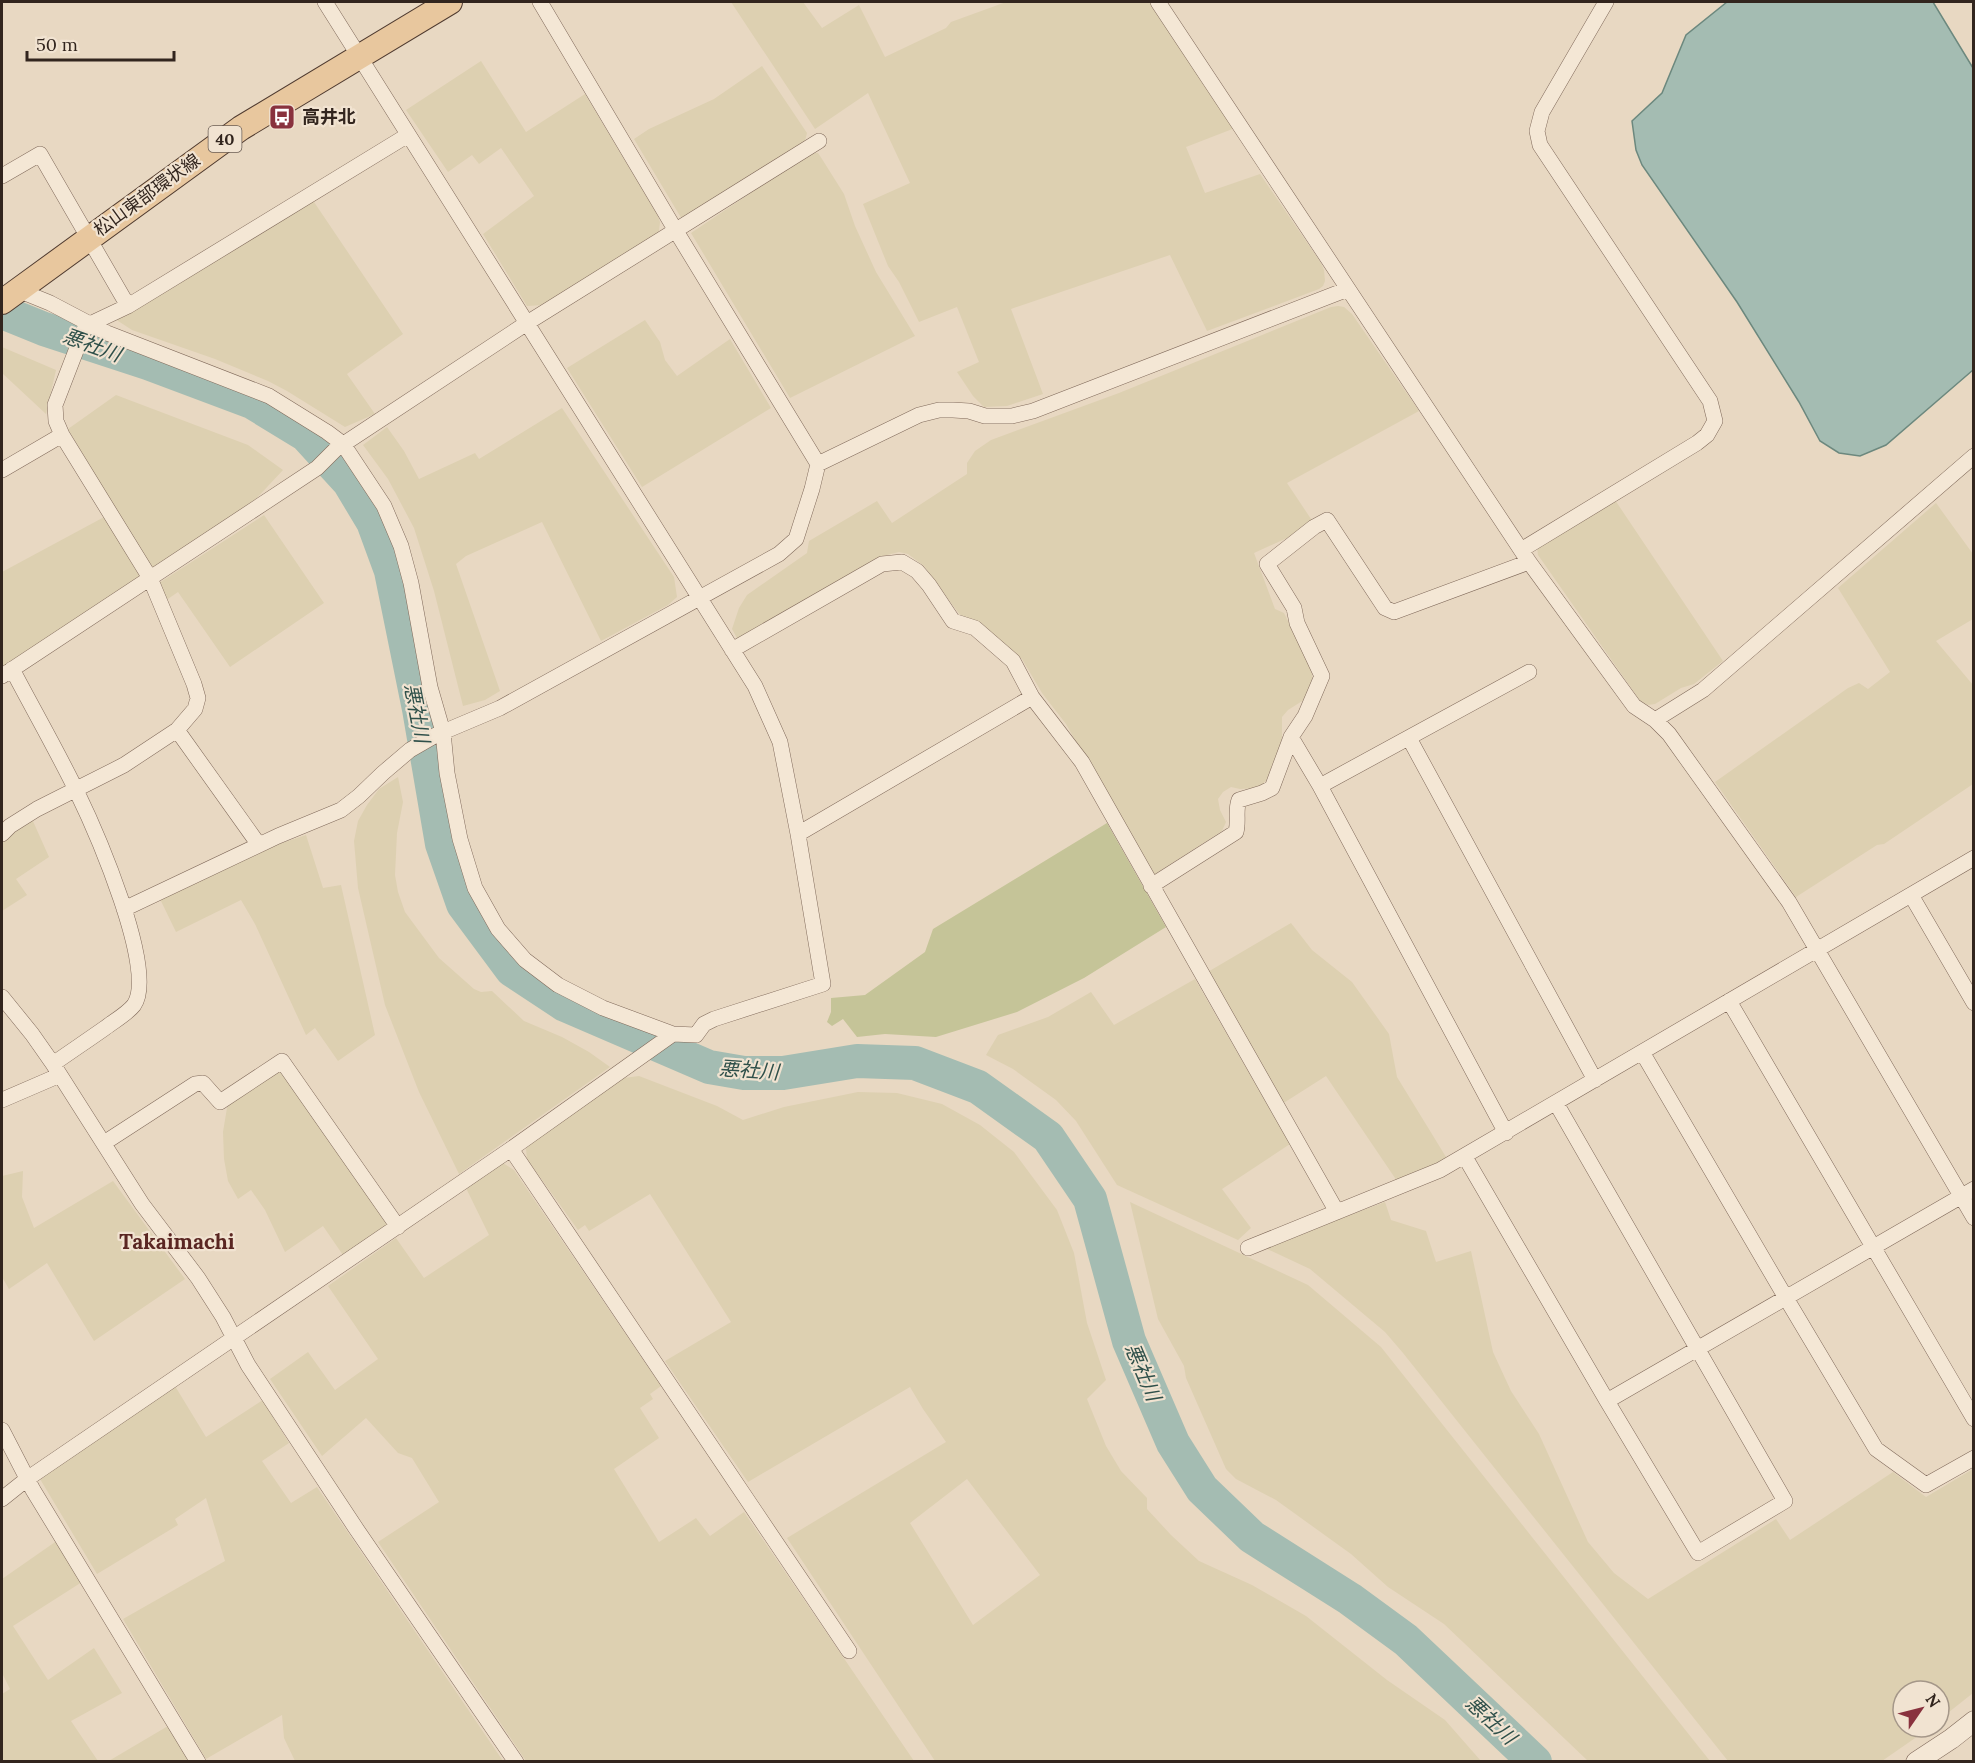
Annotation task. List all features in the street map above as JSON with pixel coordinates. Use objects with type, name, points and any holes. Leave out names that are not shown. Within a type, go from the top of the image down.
[{"type":"main road","name":"松山東部環状線","points":[[10,296],[241,128],[450,2]]},
{"type":"street","points":[[10,296],[50,303],[87,327],[269,396],[327,432],[339,446],[384,506],[401,546],[411,583],[460,839],[475,888],[498,929],[525,960],[558,985],[603,1008],[670,1036],[696,1035],[704,1024],[714,1019],[823,984],[780,742],[754,686],[325,2]]},
{"type":"street","points":[[124,909],[259,845],[341,810],[411,750],[439,733],[500,708],[779,554],[796,539],[818,464],[540,2]]},
{"type":"street","points":[[1158,2],[1525,556],[1634,706],[1655,720],[1669,734],[1789,902],[1815,950],[1967,1193],[1974,1218]]},
{"type":"street","points":[[1151,886],[1236,832],[1238,822],[1235,811],[1239,800],[1272,788],[1291,737],[1305,716],[1322,676],[1297,623],[1294,608],[1267,564],[1314,527],[1327,520],[1385,608],[1394,612],[1525,556],[1697,443],[1707,435],[1715,421],[1710,401],[1540,145],[1537,131],[1542,112],[1606,2]]},
{"type":"street","points":[[2,834],[36,809],[124,765],[177,730],[195,710],[198,698],[150,578],[62,435],[56,421],[55,405],[87,327],[128,306],[408,135]]},
{"type":"street","points":[[2,1101],[56,1070],[134,1005],[140,987],[137,961],[124,909],[110,870],[76,790],[7,672],[317,468],[339,446],[527,323],[819,141]]},
{"type":"street","points":[[2,176],[40,154],[128,306]]},
{"type":"street","points":[[818,464],[919,414],[953,410],[969,411],[985,417],[1012,417],[1033,411],[1348,289]]},
{"type":"street","points":[[2,470],[62,435]]},
{"type":"street","points":[[1655,720],[1703,690],[1974,456]]},
{"type":"street","points":[[732,650],[882,564],[902,562],[917,571],[953,621],[975,628],[1013,661],[1032,697],[1082,762],[1337,1212]]},
{"type":"street","points":[[1320,786],[1529,672]]},
{"type":"street","points":[[798,834],[1032,697]]},
{"type":"street","points":[[177,730],[259,845]]},
{"type":"street","points":[[1291,737],[1320,786],[1506,1132]]},
{"type":"street","points":[[1409,738],[1595,1080]]},
{"type":"street","points":[[1248,1248],[1440,1170],[1974,858]]},
{"type":"street","points":[[1911,895],[1974,1003]]},
{"type":"street","points":[[2,997],[32,1034],[142,1204],[198,1278],[235,1338],[248,1365],[355,1527],[516,1761]]},
{"type":"street","points":[[1729,1001],[1974,1419]]},
{"type":"street","points":[[2,1499],[27,1479],[511,1149],[670,1036]]},
{"type":"street","points":[[1642,1053],[1876,1449],[1926,1485],[1974,1458]]},
{"type":"street","points":[[104,1143],[195,1084],[203,1083],[220,1102],[282,1061],[398,1227]]},
{"type":"street","points":[[1465,1156],[1698,1553],[1785,1501],[1556,1103]]},
{"type":"street","points":[[511,1149],[849,1651]]},
{"type":"street","points":[[1607,1401],[1967,1193]]},
{"type":"street","points":[[2,1430],[27,1479],[198,1761]]},
{"type":"street","points":[[1916,1761],[1974,1721]]},
{"type":"shaded area","points":[[731,2],[803,2],[822,28],[859,5],[885,57],[946,28],[951,22],[1006,2],[1151,2],[1235,128],[1186,147],[1205,193],[1260,174],[1321,263],[1325,281],[1323,286],[1207,331],[1170,255],[1011,309],[1043,394],[1007,406],[984,407],[973,396],[957,372],[979,362],[957,307],[919,322],[899,282],[888,266],[863,204],[910,183],[868,93],[815,129]]},
{"type":"shaded area","points":[[1727,2],[1933,2],[1973,68],[1973,370],[1886,445],[1860,456],[1839,453],[1820,441],[1799,402],[1737,302],[1642,165],[1636,150],[1632,121],[1662,93],[1686,35]]},
{"type":"shaded area","points":[[481,61],[526,132],[585,94],[660,222],[659,231],[655,235],[544,305],[527,306],[483,234],[534,196],[501,148],[479,164],[472,155],[448,172],[406,110]]},
{"type":"shaded area","points":[[762,66],[807,133],[804,145],[683,221],[634,139],[649,129],[714,99]]},
{"type":"shaded area","points":[[813,153],[818,153],[844,194],[855,226],[876,272],[915,336],[790,398],[691,233]]},
{"type":"shaded area","points":[[307,202],[314,202],[403,334],[347,374],[375,414],[345,427],[268,381],[215,359],[132,330],[115,319]]},
{"type":"shaded area","points":[[1338,306],[1344,307],[1352,314],[1419,411],[1287,483],[1313,522],[1298,533],[1254,553],[1275,609],[1284,613],[1311,667],[1313,681],[1307,698],[1288,710],[1282,717],[1282,740],[1266,781],[1258,788],[1231,787],[1223,792],[1218,799],[1226,822],[1222,831],[1152,876],[1066,724],[1042,693],[1022,659],[982,625],[960,615],[924,566],[908,554],[899,552],[879,557],[738,640],[732,629],[739,608],[747,595],[807,553],[809,541],[877,501],[892,523],[967,474],[967,463],[975,451],[991,440],[1119,393]]},
{"type":"shaded area","points":[[645,320],[660,342],[665,360],[677,376],[730,339],[771,408],[642,487],[567,368]]},
{"type":"shaded area","points":[[2,347],[56,370],[46,414],[2,373]]},
{"type":"shaded area","points":[[116,395],[248,445],[283,470],[253,502],[151,570],[68,429]]},
{"type":"shaded area","points":[[562,408],[674,577],[677,597],[668,605],[601,641],[542,522],[466,556],[456,564],[500,691],[485,700],[463,706],[434,591],[414,528],[388,479],[363,445],[387,427],[404,451],[419,479],[475,453],[479,459]]},
{"type":"shaded area","points":[[1615,500],[1723,661],[1694,684],[1681,688],[1655,704],[1648,705],[1641,702],[1538,555],[1537,547]]},
{"type":"shaded area","points":[[1936,503],[1973,554],[1973,619],[1936,641],[1973,685],[1973,784],[1884,844],[1877,845],[1796,897],[1715,782],[1848,688],[1859,683],[1868,689],[1890,672],[1838,588]]},
{"type":"shaded area","points":[[264,515],[324,603],[230,667],[178,592],[165,601],[159,583]]},
{"type":"shaded area","points":[[106,516],[143,576],[2,669],[2,572]]},
{"type":"shaded area","points":[[398,777],[403,802],[397,833],[395,875],[405,912],[439,958],[474,989],[481,992],[492,991],[524,1021],[562,1037],[610,1067],[459,1174],[419,1092],[385,1005],[358,888],[354,841],[358,821],[379,789]]},
{"type":"shaded area","points":[[32,819],[49,857],[16,879],[27,895],[2,911],[2,840]]},
{"type":"shaded area","points":[[306,835],[323,888],[341,885],[375,1035],[338,1061],[315,1028],[306,1035],[255,924],[241,900],[176,932],[160,899],[249,854]]},
{"type":"shaded area","points":[[1291,923],[1312,950],[1352,982],[1389,1034],[1397,1077],[1446,1157],[1445,1161],[1397,1181],[1326,1076],[1282,1104],[1206,973]]},
{"type":"shaded area","points":[[1195,979],[1290,1144],[1222,1189],[1251,1228],[1238,1240],[1117,1185],[1076,1121],[1056,1100],[1013,1069],[986,1055],[998,1035],[1048,1017],[1091,992],[1114,1025]]},
{"type":"shaded area","points":[[278,1069],[391,1225],[345,1258],[323,1226],[285,1252],[265,1210],[251,1190],[238,1199],[228,1181],[223,1132],[228,1102]]},
{"type":"shaded area","points":[[639,1076],[717,1106],[743,1120],[784,1107],[858,1092],[897,1093],[942,1104],[980,1125],[1014,1152],[1057,1210],[1074,1253],[1087,1323],[1106,1380],[1087,1399],[1106,1446],[1121,1471],[1147,1498],[1147,1509],[1199,1561],[1252,1585],[1306,1616],[1387,1680],[1445,1720],[1481,1761],[935,1761],[787,1538],[946,1442],[910,1387],[748,1482],[665,1361],[731,1322],[650,1194],[589,1231],[585,1225],[578,1230],[527,1159],[526,1149],[530,1140],[624,1078]],"holes":[[[967,1479],[1040,1575],[973,1625],[910,1523]]]},
{"type":"shaded area","points":[[503,1163],[514,1170],[661,1386],[650,1394],[653,1399],[640,1408],[659,1438],[614,1469],[659,1542],[696,1518],[710,1536],[744,1512],[914,1761],[526,1761],[378,1542],[439,1502],[412,1458],[398,1453],[366,1418],[322,1456],[270,1379],[308,1352],[335,1390],[378,1359],[328,1286],[396,1238],[424,1278],[489,1235],[465,1186]]},
{"type":"shaded area","points":[[23,1171],[22,1197],[34,1228],[113,1181],[185,1279],[94,1341],[47,1263],[9,1289],[2,1277],[2,1176]]},
{"type":"shaded area","points":[[1130,1202],[1308,1285],[1381,1347],[1710,1761],[1588,1761],[1444,1624],[1388,1587],[1351,1554],[1276,1500],[1236,1479],[1226,1469],[1186,1378],[1184,1366],[1158,1319]]},
{"type":"shaded area","points":[[1385,1202],[1391,1220],[1426,1231],[1436,1262],[1471,1251],[1493,1352],[1511,1391],[1539,1434],[1588,1542],[1614,1573],[1648,1599],[1776,1519],[1790,1540],[1893,1472],[1926,1497],[1973,1469],[1973,1693],[1951,1710],[1951,1679],[1891,1679],[1891,1739],[1914,1739],[1882,1761],[1728,1761],[1385,1332],[1310,1269],[1263,1247]]},
{"type":"shaded area","points":[[175,1386],[206,1437],[263,1400],[289,1443],[262,1461],[291,1503],[317,1487],[503,1761],[295,1761],[284,1738],[282,1715],[206,1759],[123,1619],[225,1561],[206,1498],[175,1519],[178,1525],[97,1574],[40,1479]]},
{"type":"shaded area","points":[[58,1540],[82,1582],[13,1626],[48,1680],[94,1648],[122,1693],[71,1721],[98,1761],[2,1761],[2,1694],[10,1689],[2,1673],[2,1579]]},
{"type":"shaded area","points":[[168,1726],[190,1762],[107,1762]]},
{"type":"green space","points":[[1107,823],[1166,927],[1084,978],[1017,1012],[936,1037],[885,1034],[857,1037],[843,1019],[832,1026],[827,1022],[831,1012],[831,998],[865,995],[925,952],[933,929]]},
{"type":"waterway","name":"悪社川","points":[[2,312],[252,402],[306,435],[349,482],[373,522],[391,571],[419,709],[442,844],[463,904],[512,970],[565,1005],[709,1067],[744,1073],[783,1073],[857,1061],[915,1063],[978,1087],[1048,1137],[1090,1199],[1129,1341],[1173,1443],[1202,1489],[1252,1537],[1350,1599],[1406,1640],[1535,1762]]},
{"type":"place","name":"高井北","points":[[282,117]]},
{"type":"district","name":"Takaimachi","points":[[177,1242]]}]
